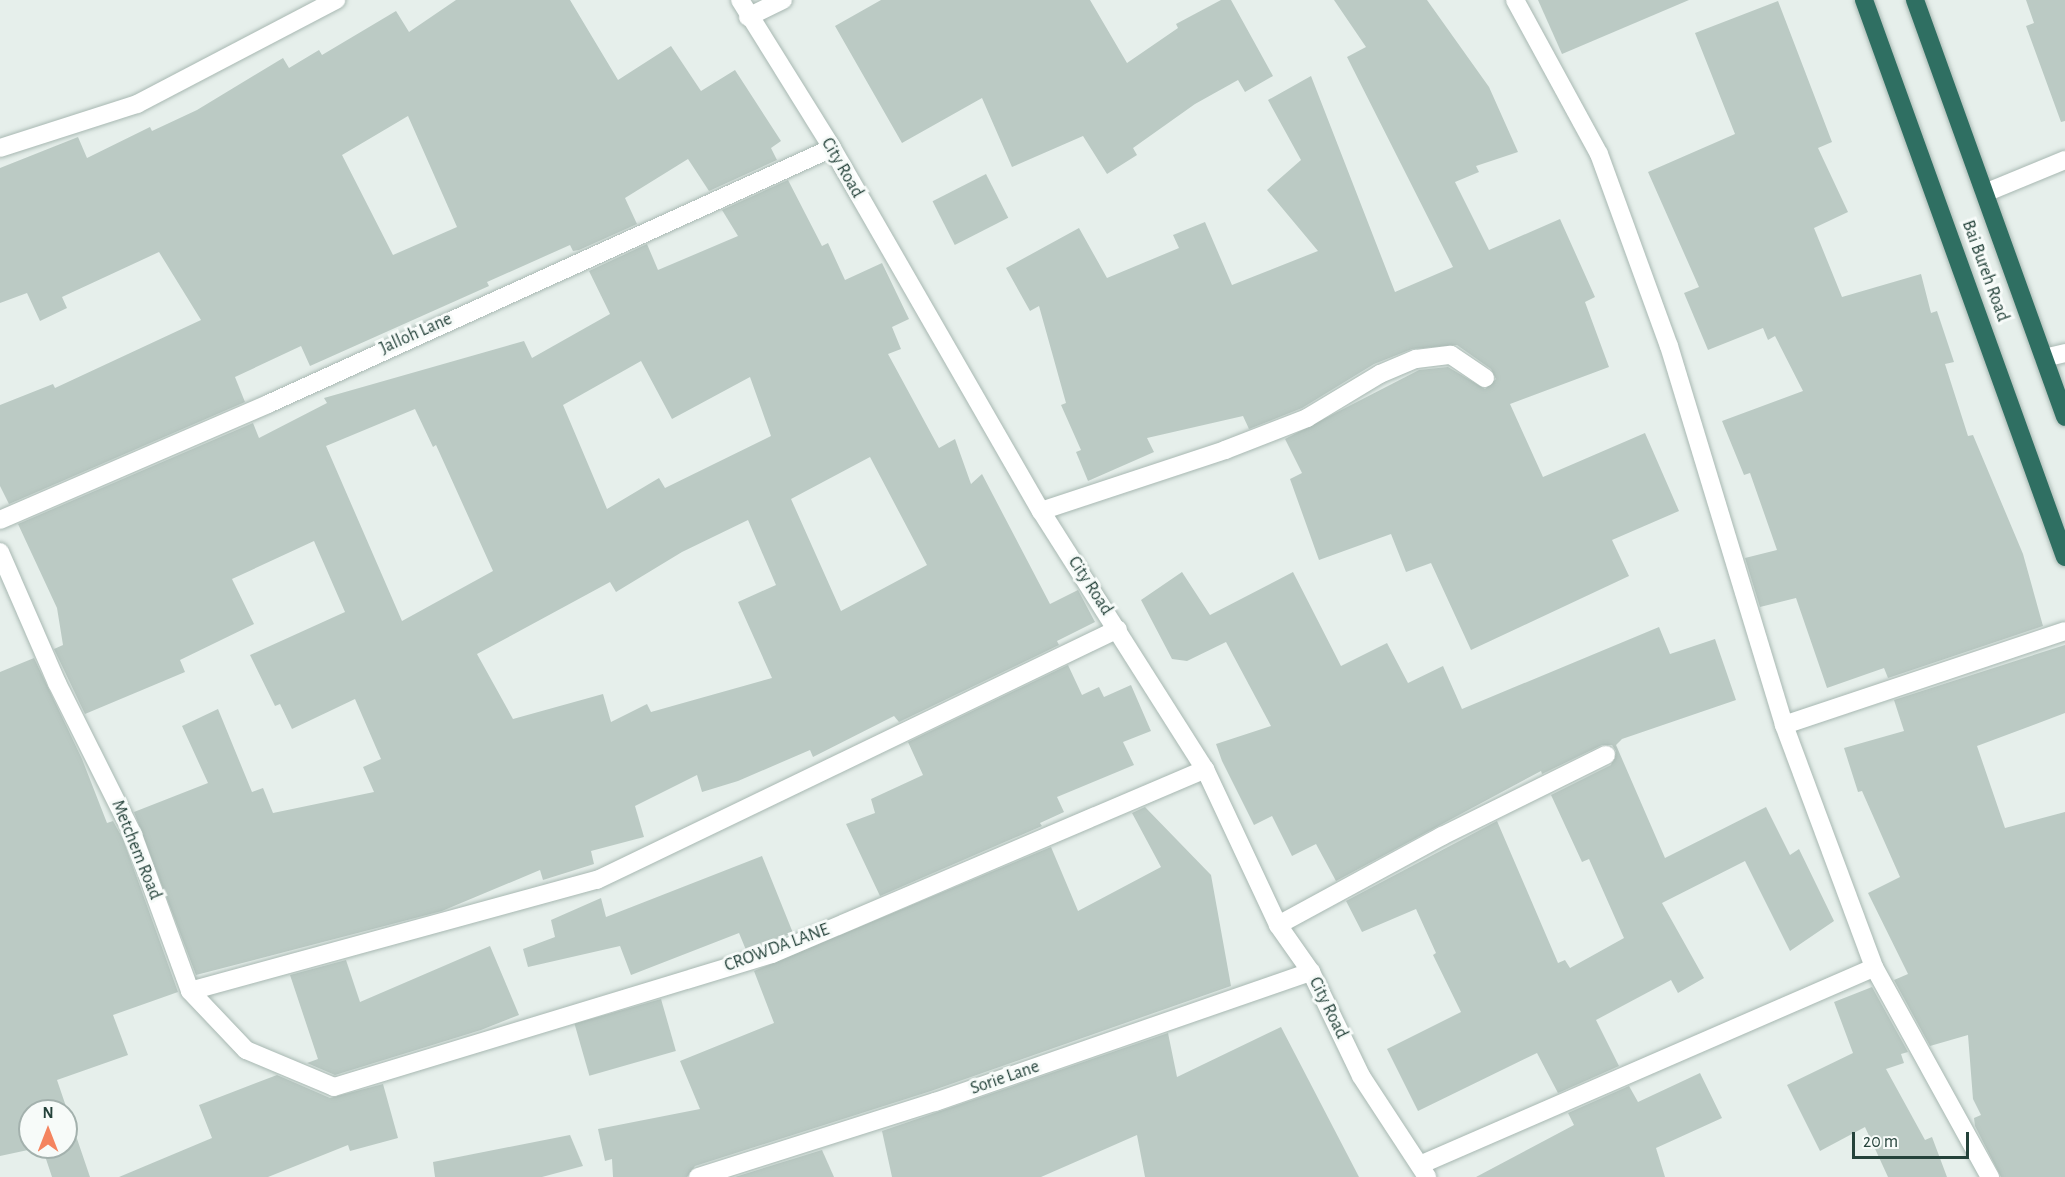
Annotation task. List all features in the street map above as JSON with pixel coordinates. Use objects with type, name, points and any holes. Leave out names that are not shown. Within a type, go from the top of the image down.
[{"type":"highway","name":"Bai Bureh Road","points":[[1864,0],[2064,550]]},
{"type":"highway","name":"Bai Bureh Road","points":[[1915,0],[2065,417]]},
{"type":"street","points":[[0,147],[137,104],[336,0]]},
{"type":"street","name":"City Road","points":[[740,0],[748,17],[832,148],[1041,511],[1118,629],[1204,769],[1278,925],[1311,972],[1361,1076],[1424,1170]]},
{"type":"street","points":[[748,17],[783,0]]},
{"type":"street","points":[[1515,0],[1599,154],[1669,346],[1784,725],[1874,967],[1990,1177]]},
{"type":"street","name":"Jalloh Lane","points":[[0,520],[268,404],[832,148]]},
{"type":"street","points":[[1984,193],[2065,160]]},
{"type":"street","points":[[2044,358],[2065,353]]},
{"type":"street","points":[[1041,511],[1225,450],[1307,418],[1380,374],[1416,359],[1451,355],[1485,378]]},
{"type":"street","name":"Metchem Road","points":[[0,552],[57,683],[133,835],[190,991],[246,1050],[334,1087]]},
{"type":"street","points":[[190,991],[597,880],[1118,629]]},
{"type":"street","points":[[1784,725],[2065,631]]},
{"type":"street","points":[[1278,925],[1442,836],[1606,755]]},
{"type":"street","name":"CROWDA LANE","points":[[334,1087],[772,954],[1204,769]]},
{"type":"street","points":[[1424,1170],[1874,967]]},
{"type":"street","name":"Sorie Lane","points":[[698,1177],[935,1102],[1311,972]]},
{"type":"building","points":[[456,0],[570,0],[618,80],[671,46],[701,91],[735,70],[781,141],[771,148],[777,160],[709,191],[688,159],[625,198],[637,224],[579,250],[573,251],[570,245],[487,282],[489,286],[310,366],[301,346],[235,377],[245,402],[9,504],[0,486],[0,405],[53,384],[55,388],[201,320],[159,252],[62,297],[67,308],[40,321],[27,293],[0,303],[0,168],[78,137],[87,158],[150,127],[152,131],[197,110],[283,58],[289,68],[319,50],[322,55],[396,11],[409,32]],"holes":[[[408,116],[457,227],[393,255],[342,155]]]},
{"type":"building","points":[[881,0],[1090,0],[1127,63],[1178,28],[1176,24],[1221,0],[1231,0],[1273,76],[1245,92],[1238,80],[1195,104],[1133,148],[1137,155],[1107,174],[1083,136],[1012,167],[982,98],[902,143],[835,26]]},
{"type":"building","points":[[1334,0],[1427,0],[1489,87],[1518,152],[1476,166],[1479,172],[1455,182],[1489,250],[1560,219],[1595,297],[1585,302],[1609,367],[1510,404],[1543,477],[1645,433],[1679,511],[1612,540],[1629,576],[1471,650],[1431,563],[1406,572],[1391,534],[1319,560],[1290,479],[1302,473],[1285,439],[1419,370],[1448,367],[1485,389],[1496,379],[1491,369],[1457,345],[1412,349],[1374,364],[1302,408],[1249,429],[1243,416],[1147,438],[1154,452],[1088,481],[1076,452],[1081,450],[1061,405],[1066,403],[1039,306],[1030,311],[1006,268],[1079,228],[1107,278],[1179,248],[1173,235],[1205,222],[1232,285],[1318,251],[1267,190],[1301,160],[1268,100],[1311,76],[1395,292],[1453,267],[1347,57],[1366,47]]},
{"type":"building","points":[[1538,0],[1689,0],[1562,54]]},
{"type":"building","points":[[2026,0],[2065,0],[2065,121],[2061,122],[2026,26],[2034,23]]},
{"type":"building","points":[[1778,1],[1832,142],[1818,148],[1848,212],[1814,228],[1842,297],[1921,274],[1931,313],[1937,311],[1954,362],[1945,364],[1968,436],[1973,435],[2023,554],[2043,626],[1888,678],[1884,668],[1827,688],[1796,598],[1760,607],[1745,558],[1777,550],[1750,473],[1744,475],[1722,421],[1803,391],[1775,336],[1768,340],[1763,328],[1708,350],[1684,293],[1699,287],[1648,172],[1735,134],[1695,33]]},
{"type":"building","points":[[986,174],[1008,218],[955,245],[933,201]]},
{"type":"building","points":[[788,180],[822,246],[828,243],[845,280],[882,263],[909,319],[892,327],[901,349],[888,354],[939,448],[955,439],[971,484],[982,474],[1050,604],[1078,590],[1095,622],[1057,641],[1059,645],[899,722],[894,716],[813,757],[810,750],[738,781],[702,792],[697,775],[635,806],[644,837],[591,851],[594,864],[543,880],[540,870],[442,911],[196,975],[134,812],[208,783],[182,726],[218,709],[252,792],[263,788],[273,813],[374,792],[363,767],[381,759],[355,699],[292,729],[280,704],[275,706],[250,655],[345,612],[314,541],[232,579],[254,624],[180,660],[185,672],[85,714],[54,649],[63,645],[57,608],[18,524],[253,423],[259,438],[327,403],[324,398],[524,341],[532,358],[610,314],[589,271],[647,244],[658,270],[738,236],[722,210]],"holes":[[[641,361],[672,419],[750,377],[771,436],[665,488],[659,478],[607,509],[563,405]],[[415,409],[433,447],[436,445],[493,571],[402,621],[326,446]],[[870,457],[927,565],[841,611],[791,499]],[[748,520],[776,585],[738,602],[772,678],[651,712],[647,704],[611,722],[603,694],[513,719],[477,654],[610,582],[616,592],[682,552]]]},
{"type":"building","points":[[1182,572],[1210,615],[1293,572],[1341,666],[1387,643],[1408,683],[1443,666],[1462,709],[1659,627],[1670,654],[1715,639],[1736,700],[1622,739],[1616,745],[1665,858],[1766,807],[1790,855],[1799,849],[1834,921],[1790,951],[1745,861],[1662,903],[1704,978],[1678,993],[1671,980],[1596,1020],[1619,1066],[1558,1093],[1537,1053],[1418,1111],[1387,1049],[1461,1012],[1433,955],[1436,953],[1416,909],[1362,932],[1346,901],[1497,821],[1558,963],[1565,960],[1570,968],[1624,938],[1589,859],[1582,862],[1551,795],[1611,765],[1616,751],[1612,745],[1602,745],[1542,774],[1541,771],[1336,881],[1316,844],[1292,856],[1272,816],[1254,825],[1222,761],[1216,744],[1271,726],[1226,642],[1187,661],[1172,659],[1141,600]]},
{"type":"building","points":[[2065,645],[2065,713],[1977,746],[2005,828],[2065,812],[2065,1177],[2001,1177],[1975,1126],[1974,1118],[1981,1115],[1973,1099],[1968,1035],[1930,1046],[1894,980],[1908,974],[1868,893],[1900,877],[1862,791],[1858,792],[1844,748],[1904,731],[1894,700]]},
{"type":"building","points":[[34,658],[82,759],[107,823],[113,821],[123,839],[178,992],[113,1015],[128,1055],[57,1080],[63,1099],[18,1099],[18,1152],[0,1156],[0,672]]},
{"type":"building","points":[[1068,665],[1082,695],[1099,687],[1104,697],[1131,685],[1151,731],[1123,742],[1134,765],[1057,797],[1064,812],[1040,823],[1042,826],[880,896],[846,824],[875,813],[871,799],[923,775],[908,742]]},
{"type":"building","points":[[1145,807],[1211,875],[1231,986],[931,1091],[695,1166],[687,1177],[613,1177],[612,1159],[605,1161],[598,1129],[700,1109],[680,1061],[774,1023],[754,971],[1051,847],[1078,911],[1161,867],[1132,813]]},
{"type":"building","points":[[762,856],[793,933],[746,950],[739,933],[631,975],[620,946],[528,967],[523,949],[555,937],[551,920],[601,898],[606,917]]},
{"type":"building","points":[[490,946],[519,1015],[481,1030],[335,1075],[307,1063],[318,1059],[290,975],[346,960],[360,1002]]},
{"type":"building","points":[[1872,987],[1908,1052],[1901,1054],[1904,1063],[1886,1069],[1925,1140],[1932,1137],[1947,1177],[1888,1177],[1865,1127],[1820,1151],[1787,1085],[1853,1053],[1834,1002]]},
{"type":"building","points":[[661,999],[676,1051],[589,1076],[574,1024]]},
{"type":"building","points":[[1281,1027],[1359,1177],[1145,1177],[1137,1135],[1041,1177],[892,1177],[882,1131],[1168,1033],[1177,1077]]},
{"type":"building","points":[[1700,1073],[1722,1118],[1656,1148],[1665,1177],[1476,1177],[1574,1125],[1568,1113],[1629,1086],[1638,1102]]},
{"type":"building","points":[[277,1075],[330,1098],[383,1084],[398,1138],[350,1151],[348,1145],[268,1177],[119,1177],[212,1138],[199,1105]]},
{"type":"building","points":[[570,1135],[583,1166],[542,1177],[435,1177],[433,1162]]},
{"type":"building","points":[[78,1142],[90,1177],[52,1177],[46,1159],[78,1159]]},
{"type":"building","points":[[822,1150],[834,1177],[735,1177]]}]
